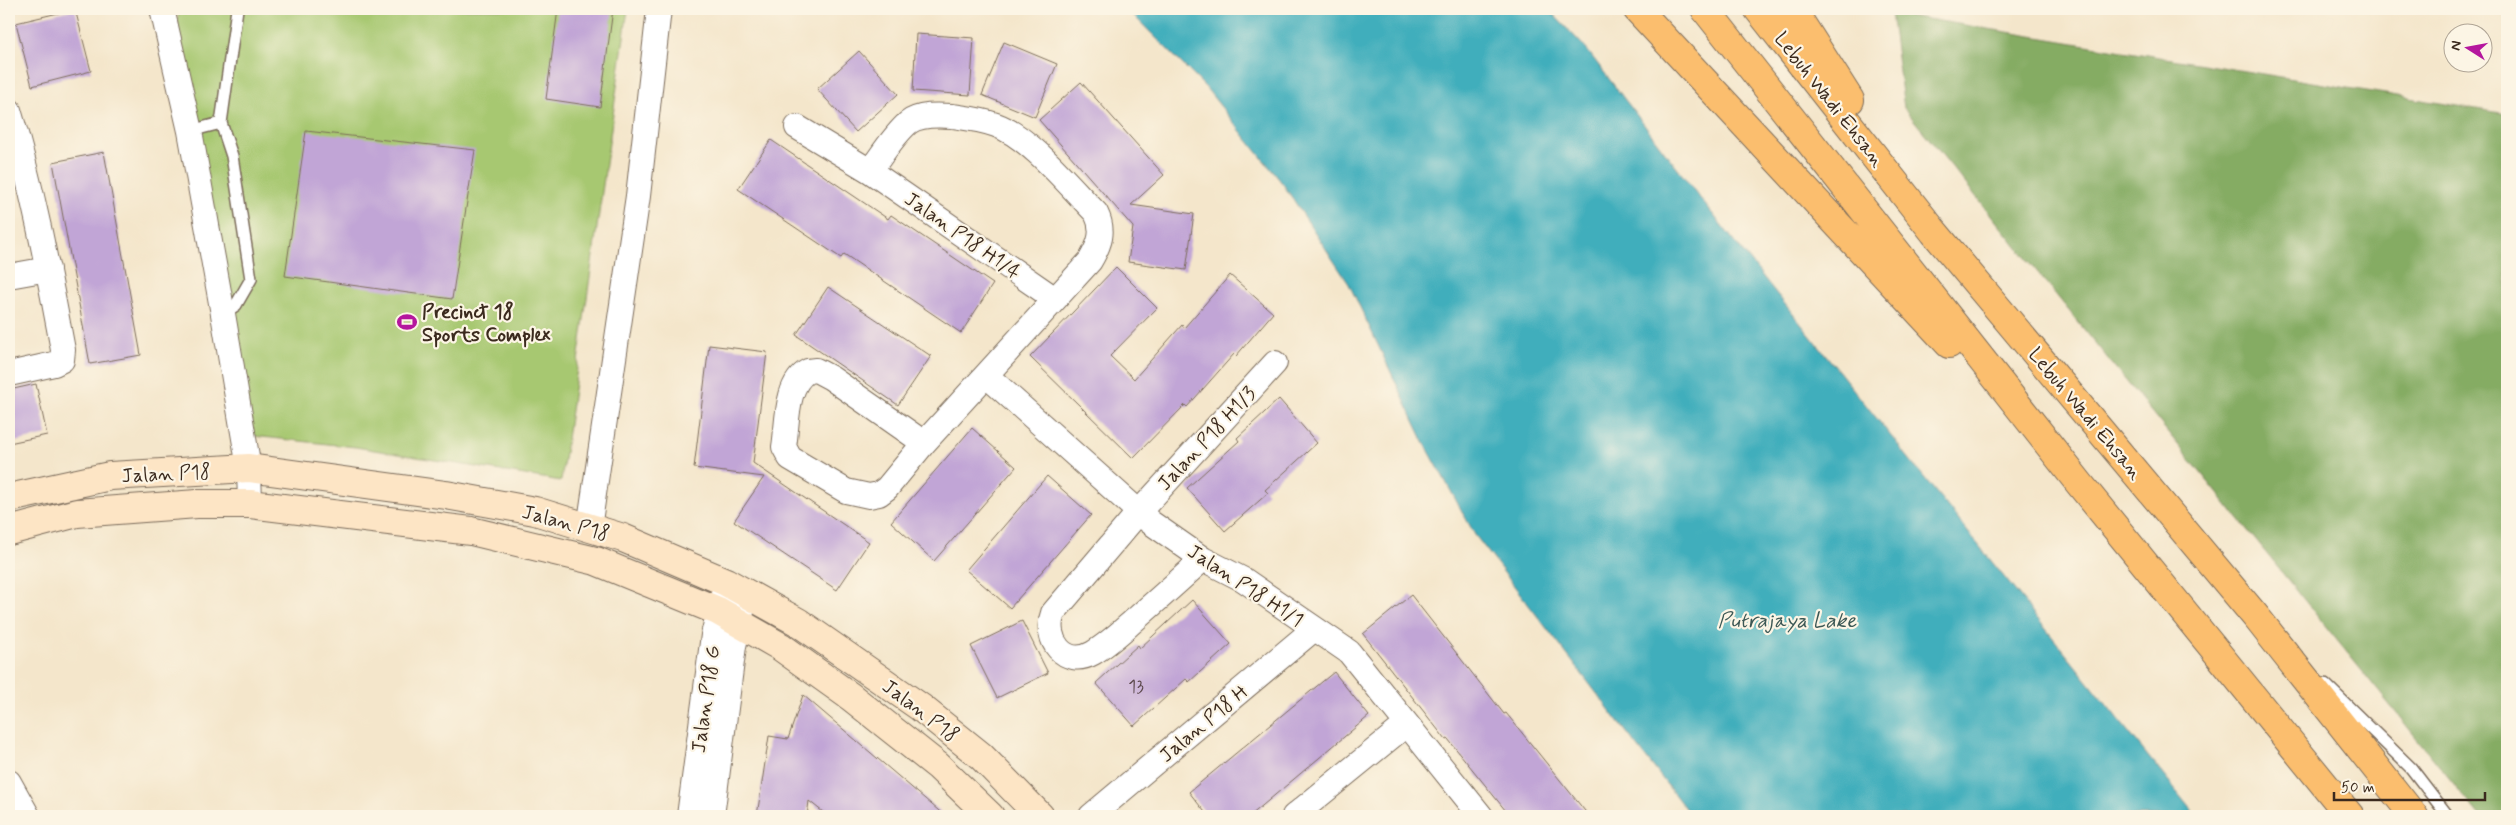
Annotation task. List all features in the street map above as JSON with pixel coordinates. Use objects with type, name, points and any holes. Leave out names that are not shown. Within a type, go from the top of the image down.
[{"type":"main road","points":[[1637,9],[2079,483]]},
{"type":"main road","name":"Lebuh Wadi Ehsan","points":[[1705,9],[2079,483],[2350,816]]},
{"type":"main road","name":"Lebuh Wadi Ehsan","points":[[1758,9],[1934,232],[2257,618],[2414,816]]},
{"type":"main road","points":[[1792,9],[1934,232]]},
{"type":"street","points":[[162,9],[190,131],[223,314],[249,468],[250,504]]},
{"type":"street","points":[[589,528],[638,196],[659,9]]},
{"type":"street","points":[[9,110],[14,147],[48,268],[63,350],[62,360],[54,364],[9,374]]},
{"type":"street","points":[[870,171],[908,123],[925,116],[943,115],[998,125],[1030,146],[1096,213],[1101,224],[1101,237],[1096,250],[987,376],[924,443],[887,488],[879,494],[869,496],[846,491],[790,458],[786,453],[784,447],[791,400],[796,382],[808,371],[816,370],[831,378],[924,443]]},
{"type":"street","name":"Jalan P18 H1/4","points":[[797,127],[870,171],[1055,299]]},
{"type":"street","points":[[9,276],[48,268]]},
{"type":"street","name":"Jalan P18 H1/3","points":[[1204,559],[1110,641],[1092,654],[1074,656],[1065,653],[1052,640],[1050,622],[1053,613],[1138,513],[1275,363]]},
{"type":"street","name":"Jalan P18 H1/1","points":[[987,376],[1138,513],[1204,559],[1244,580],[1349,652],[1481,816]]},
{"type":"street","name":"Jalan P18","points":[[9,498],[110,476],[249,468],[446,494],[535,511],[623,538],[736,588],[798,622],[920,707],[982,756],[1040,816]]},
{"type":"street","name":"Jalan P18","points":[[9,530],[77,513],[197,504],[250,504],[471,531],[596,561],[729,616],[781,647],[851,697],[938,766],[990,816]]},
{"type":"street","name":"Jalan P18 G","points":[[689,816],[736,588]]},
{"type":"street","name":"Jalan P18 G","points":[[712,816],[734,646],[729,616]]},
{"type":"street","name":"Jalan P18 H","points":[[1091,816],[1314,629]]},
{"type":"street","points":[[1294,816],[1407,724]]},
{"type":"street","points":[[9,782],[28,816]]},
{"type":"lane","points":[[223,314],[236,305],[251,279],[232,156],[221,123],[237,9]]},
{"type":"lane","points":[[190,131],[221,123]]},
{"type":"lane","points":[[2257,618],[2411,768],[2448,816]]},
{"type":"green space","name":"Precinct 18 Sports Complex","points":[[178,9],[628,9],[561,481],[356,447],[253,436],[178,30]]},
{"type":"green space","points":[[1891,13],[2507,114],[2507,816],[2480,816],[1904,108]]},
{"type":"water","name":"Putrajaya Lake","points":[[1127,9],[1548,9],[1584,46],[1703,202],[2196,816],[1691,816],[1475,535],[1424,442],[1349,284],[1283,184],[1206,88]]},
{"type":"building","points":[[75,9],[91,71],[32,86],[16,23]]},
{"type":"building","points":[[558,9],[613,9],[600,107],[546,99]]},
{"type":"building","points":[[916,34],[974,38],[970,95],[913,91]]},
{"type":"building","points":[[1004,42],[1057,64],[1035,117],[982,95]]},
{"type":"building","points":[[859,51],[898,94],[856,132],[817,89]]},
{"type":"building","points":[[1081,82],[1164,175],[1131,205],[1194,214],[1186,270],[1128,262],[1133,227],[1039,120]]},
{"type":"building","points":[[306,131],[475,150],[452,299],[285,276]]},
{"type":"building","points":[[771,140],[888,219],[891,215],[993,284],[961,333],[844,254],[841,258],[738,189]]},
{"type":"building","points":[[104,152],[141,355],[90,364],[53,162]]},
{"type":"building","points":[[1116,267],[1157,308],[1110,356],[1134,379],[1182,325],[1184,328],[1230,275],[1273,313],[1236,356],[1234,354],[1187,407],[1185,405],[1133,458],[1030,357]]},
{"type":"building","points":[[828,287],[931,356],[898,405],[796,335]]},
{"type":"building","points":[[709,345],[767,352],[753,463],[869,542],[837,590],[734,521],[764,477],[694,468]]},
{"type":"building","points":[[36,384],[47,435],[9,443],[9,390]]},
{"type":"building","points":[[1279,399],[1317,443],[1265,490],[1268,493],[1225,531],[1187,488],[1239,441],[1237,438]]},
{"type":"building","points":[[972,428],[1016,467],[934,561],[891,522]]},
{"type":"building","points":[[1047,476],[1091,515],[1010,608],[966,570]]},
{"type":"building","points":[[1411,595],[1504,714],[1506,713],[1589,816],[1510,816],[1448,739],[1446,740],[1363,634]]},
{"type":"building","points":[[1192,600],[1231,644],[1189,682],[1186,679],[1134,726],[1096,683],[1138,645],[1140,648]]},
{"type":"building","points":[[1022,621],[1048,673],[997,698],[971,646]]},
{"type":"building","points":[[1334,672],[1369,716],[1250,816],[1208,816],[1189,792]]},
{"type":"building","points":[[803,695],[945,816],[828,816],[809,801],[807,816],[757,816],[769,736],[788,739]]},
{"type":"place","name":"Precinct 18 Sports Complex","points":[[407,322]]}]
